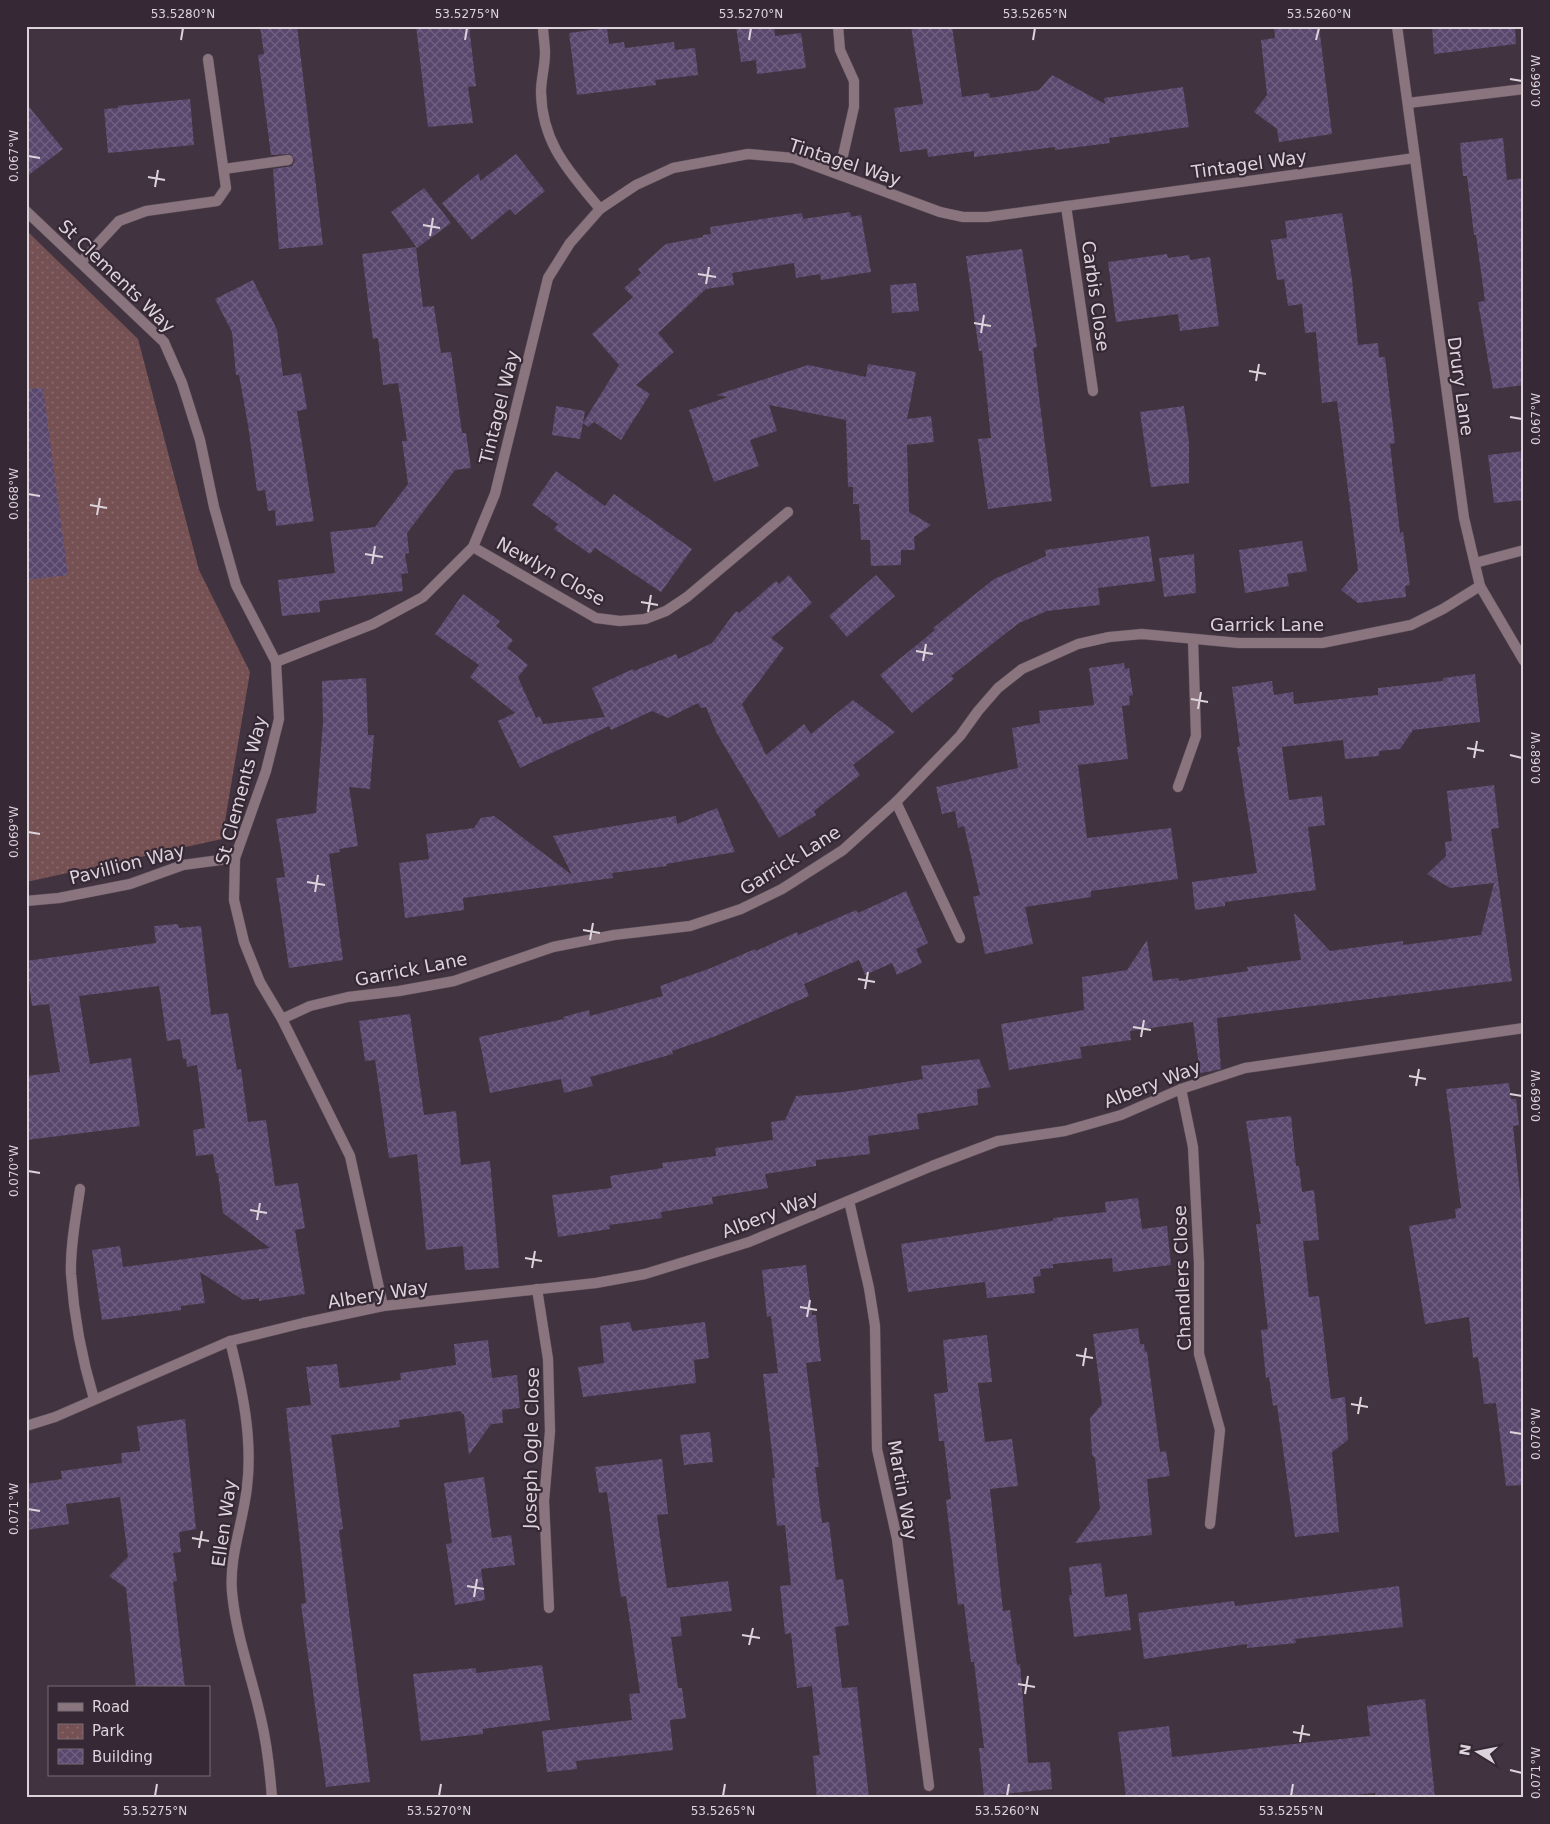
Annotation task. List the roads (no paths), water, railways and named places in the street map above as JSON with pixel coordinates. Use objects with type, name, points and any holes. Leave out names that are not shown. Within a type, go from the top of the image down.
[{"type":"street","points":[[543,26],[545,54],[541,90],[542,114],[549,137],[558,157],[600,209]]},
{"type":"street","points":[[838,26],[840,50],[854,81],[854,107],[839,173]]},
{"type":"street","name":"Drury Lane","points":[[1397,26],[1464,518],[1480,586],[1524,661]]},
{"type":"street","points":[[82,262],[120,221],[146,211],[217,200],[226,188],[208,58]]},
{"type":"street","points":[[1408,103],[1524,89]]},
{"type":"street","name":"Tintagel Way","points":[[276,662],[373,624],[423,597],[473,547],[495,494],[548,278],[570,243],[600,209],[636,184],[673,168],[748,154],[794,158],[839,173],[940,212],[963,217],[987,217],[1415,158]]},
{"type":"street","points":[[224,169],[288,160]]},
{"type":"street","name":"Carbis Close","points":[[1066,206],[1093,391]]},
{"type":"street","name":"St Clements Way","points":[[26,211],[82,262],[164,342],[182,384],[200,440],[214,507],[236,585],[276,662],[279,719],[266,771],[235,858],[234,900],[244,942],[260,982],[282,1019],[350,1156],[383,1306]]},
{"type":"street","name":"Newlyn Close","points":[[473,547],[596,618],[620,622],[645,619],[666,611],[687,597],[788,512]]},
{"type":"street","points":[[1475,564],[1524,550]]},
{"type":"street","name":"Garrick Lane","points":[[282,1019],[310,1006],[348,997],[399,991],[454,981],[553,947],[614,935],[690,926],[741,909],[782,889],[842,850],[896,802],[960,736],[998,688],[1022,669],[1078,644],[1109,637],[1142,634],[1281,644],[1322,643],[1365,636],[1411,625],[1480,586]]},
{"type":"street","name":"Garrick Lane","points":[[1178,788],[1196,736],[1193,639]]},
{"type":"street","points":[[896,802],[960,938]]},
{"type":"street","name":"Pavillion Way","points":[[26,900],[59,898],[130,884],[183,865],[235,858]]},
{"type":"street","name":"Albery Way","points":[[26,1426],[230,1341],[383,1306],[596,1283],[645,1274],[749,1242],[932,1166],[998,1141],[1065,1131],[1121,1115],[1181,1089],[1245,1068],[1524,1028]]},
{"type":"street","name":"Chandlers Close","points":[[1181,1089],[1193,1147],[1199,1263],[1199,1354],[1220,1430],[1210,1524]]},
{"type":"street","points":[[80,1189],[73,1232],[71,1273],[82,1358],[94,1399]]},
{"type":"street","name":"Martin Way","points":[[849,1201],[869,1288],[874,1326],[877,1449],[897,1539],[929,1786]]},
{"type":"street","name":"Joseph Ogle Close","points":[[537,1289],[548,1359],[550,1431],[544,1501],[549,1608]]},
{"type":"street","name":"Ellen Way","points":[[230,1341],[240,1383],[248,1442],[247,1487],[233,1555],[232,1592],[246,1663],[261,1719],[272,1798]]}]
